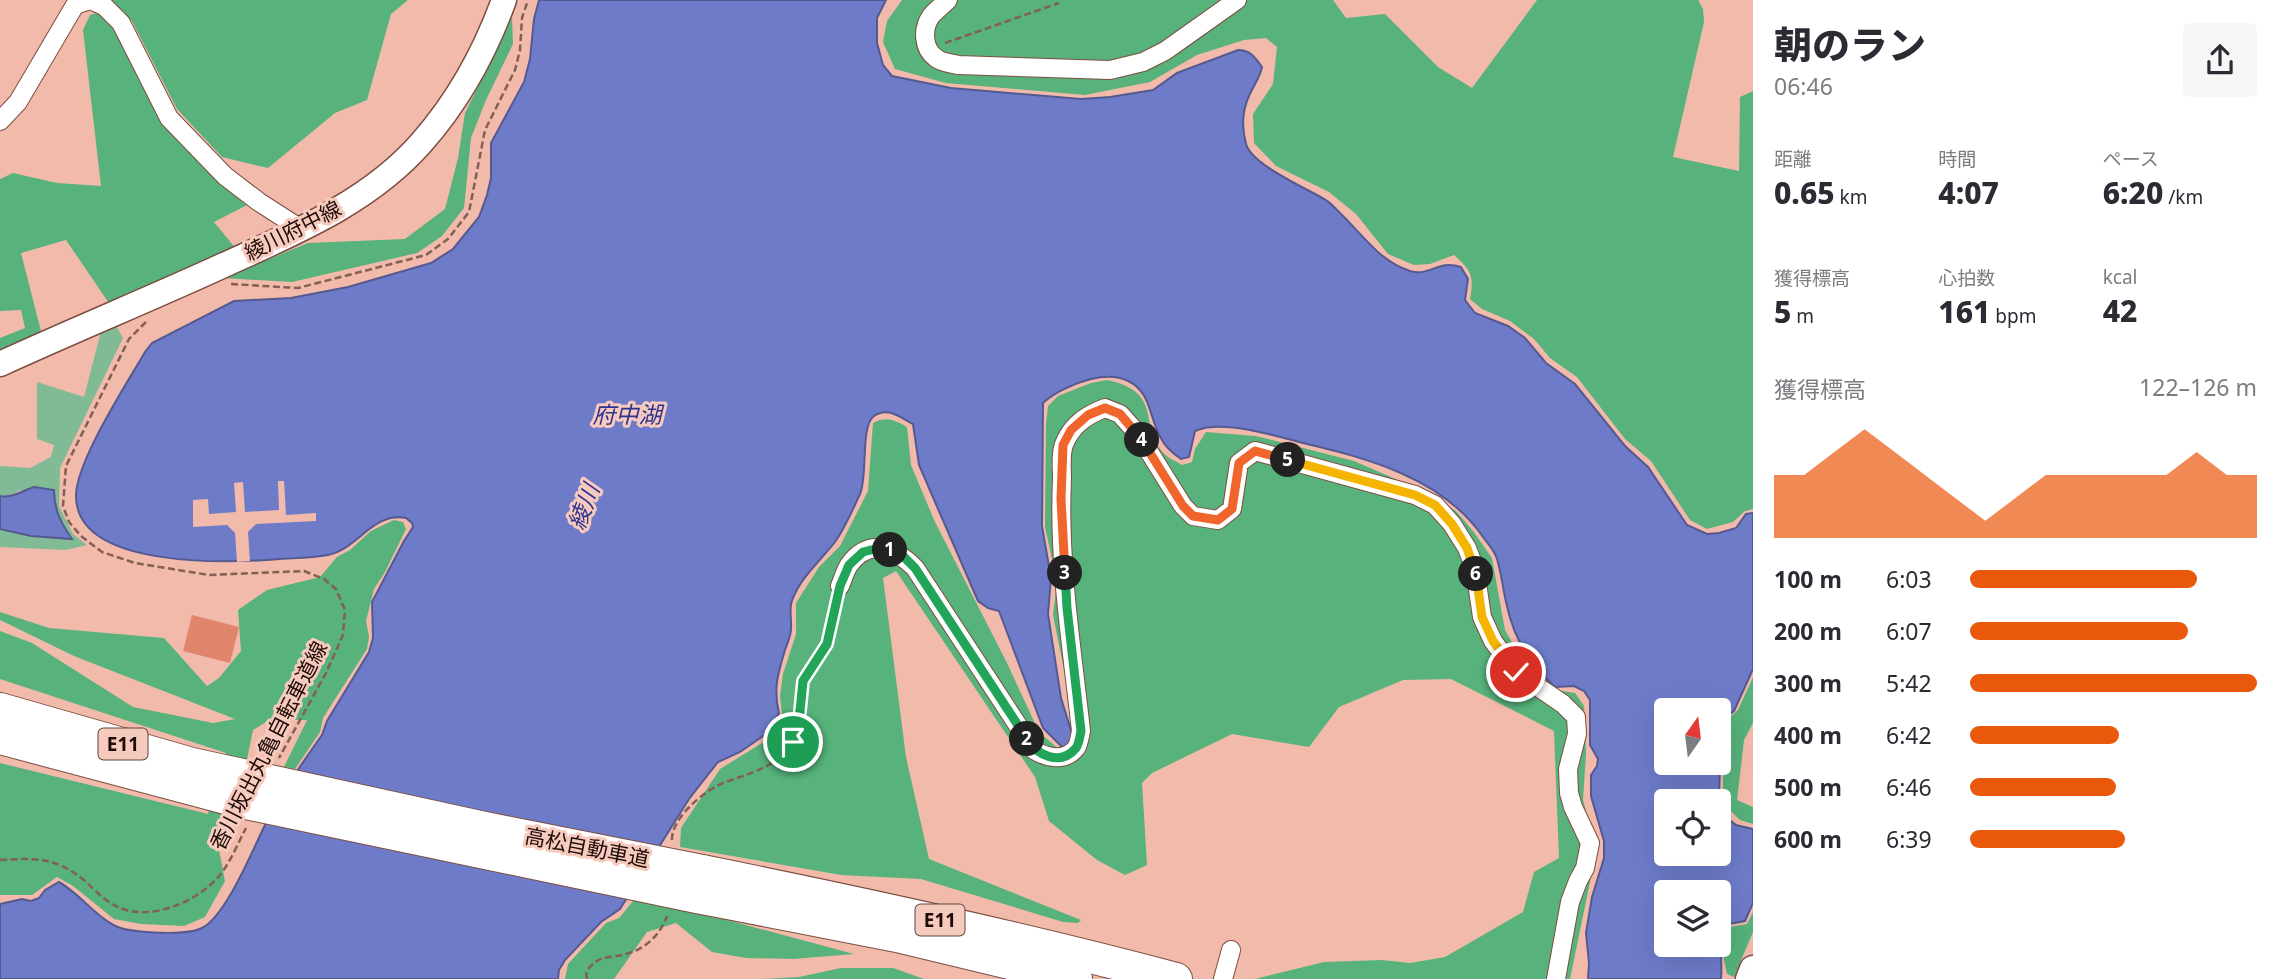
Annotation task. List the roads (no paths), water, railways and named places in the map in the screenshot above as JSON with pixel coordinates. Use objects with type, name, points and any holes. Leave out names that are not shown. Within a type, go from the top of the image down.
[{"type":"highway","name":"高松自動車道","points":[[0,709],[192,764],[246,799]]},
{"type":"highway","name":"高松自動車道","points":[[0,738],[187,789],[700,884],[911,914],[1062,948],[1176,979]]},
{"type":"highway","points":[[0,749],[187,789]]},
{"type":"highway","name":"高松自動車道","points":[[700,884],[897,936],[1076,979]]},
{"type":"main road","name":"綾川府中線","points":[[0,365],[301,229],[366,193],[421,144],[459,93],[491,35],[504,0]]},
{"type":"main road","points":[[1749,979],[1753,969]]},
{"type":"street","points":[[0,121],[18,102],[75,5],[90,0],[104,6],[121,23],[169,118],[225,176],[301,229]]},
{"type":"street","points":[[948,0],[931,16],[925,28],[929,49],[934,57],[944,62],[958,65],[1110,70],[1143,62],[1164,51],[1237,0]]},
{"type":"street","points":[[840,586],[849,565],[863,552],[883,547],[901,554],[915,568],[1034,750],[1047,758],[1063,756],[1076,748],[1081,731],[1067,608],[1061,499],[1063,445],[1071,430],[1088,415],[1105,408],[1120,414],[1138,434],[1183,506],[1193,516],[1218,520],[1232,509],[1239,463],[1255,451],[1415,495],[1435,505],[1452,524],[1467,548],[1475,569],[1482,617],[1493,641],[1516,672],[1563,704],[1576,718],[1577,734],[1568,769],[1569,793],[1590,843],[1585,868],[1570,902],[1556,979]]},
{"type":"street","points":[[1223,979],[1231,950]]},
{"type":"water","name":"府中湖","points":[[539,0],[886,0],[877,18],[877,43],[883,65],[892,76],[951,88],[1081,99],[1153,90],[1177,73],[1238,50],[1252,55],[1262,67],[1247,102],[1243,126],[1246,144],[1258,160],[1328,202],[1372,246],[1399,267],[1423,272],[1446,265],[1461,267],[1468,279],[1465,300],[1475,313],[1508,326],[1525,338],[1546,363],[1575,384],[1625,446],[1648,467],[1687,525],[1707,534],[1719,533],[1736,528],[1746,514],[1753,513],[1753,669],[1734,711],[1731,713],[1731,698],[1654,698],[1654,775],[1720,775],[1719,789],[1654,789],[1654,866],[1731,866],[1731,821],[1753,829],[1753,903],[1745,921],[1731,924],[1731,880],[1654,880],[1654,957],[1721,957],[1721,979],[1588,979],[1586,933],[1592,897],[1604,858],[1604,841],[1591,796],[1591,775],[1598,759],[1590,745],[1590,700],[1584,691],[1574,686],[1555,687],[1531,660],[1510,618],[1496,556],[1466,516],[1446,499],[1401,473],[1350,455],[1261,432],[1232,427],[1195,431],[1189,457],[1181,459],[1164,443],[1142,392],[1128,381],[1110,377],[1078,383],[1043,403],[1042,526],[1051,578],[1048,614],[1061,698],[1074,740],[1068,753],[1043,728],[999,611],[978,601],[919,465],[913,424],[894,414],[879,413],[874,416],[867,430],[864,476],[852,512],[835,542],[797,590],[792,602],[790,634],[777,681],[779,713],[766,734],[740,752],[718,762],[689,799],[620,909],[601,922],[565,960],[559,970],[558,979],[0,979],[0,904],[22,899],[31,901],[59,882],[104,919],[118,927],[160,933],[185,932],[195,931],[211,921],[238,881],[278,801],[322,735],[327,721],[369,652],[373,638],[372,602],[413,527],[406,518],[384,520],[339,551],[310,557],[194,560],[159,557],[127,549],[101,537],[82,519],[76,495],[78,480],[104,423],[152,343],[234,301],[291,298],[348,287],[431,263],[453,249],[479,217],[491,178],[491,143],[524,82]]},
{"type":"water","points":[[34,487],[54,490],[59,516],[72,539],[31,536],[0,529],[0,496],[13,495]]},
{"type":"water label","name":"綾川","points":[[584,507]]}]
